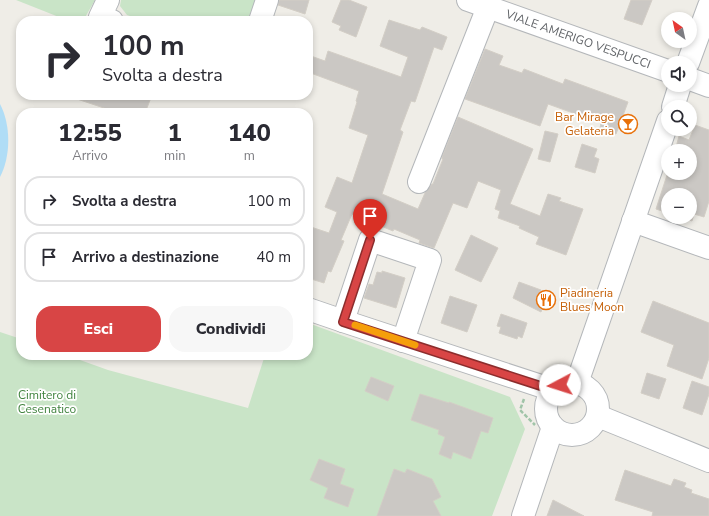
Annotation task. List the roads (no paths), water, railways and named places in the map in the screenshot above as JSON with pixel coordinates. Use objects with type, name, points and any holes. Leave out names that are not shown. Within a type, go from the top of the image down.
[{"type":"street","points":[[100,16],[108,0]]},
{"type":"street","points":[[262,16],[267,0]]},
{"type":"street","name":"VIALE AMERIGO VESPUCCI","points":[[419,182],[478,4],[661,69]]},
{"type":"street","points":[[691,56],[709,6]]},
{"type":"street","points":[[697,82],[709,86]]},
{"type":"street","points":[[577,383],[663,136]]},
{"type":"street","points":[[633,221],[709,248]]},
{"type":"street","points":[[343,322],[370,240],[430,260],[403,341]]},
{"type":"street","points":[[313,311],[553,390]]},
{"type":"street","points":[[523,516],[548,420],[546,405],[548,397],[553,390],[568,382],[585,385],[597,398],[599,407],[598,416],[595,423],[583,433],[567,435],[546,428]]},
{"type":"street","points":[[598,416],[709,461]]},
{"type":"water","points":[[0,104],[4,112],[8,131],[8,150],[4,169],[0,177]]},
{"type":"place","name":"Bar Mirage Gelateria","points":[[628,124]]},
{"type":"place","name":"Piadineria Blues Moon","points":[[546,300]]},
{"type":"park label","name":"Cimitero di Cesenatico","points":[[47,402]]}]
